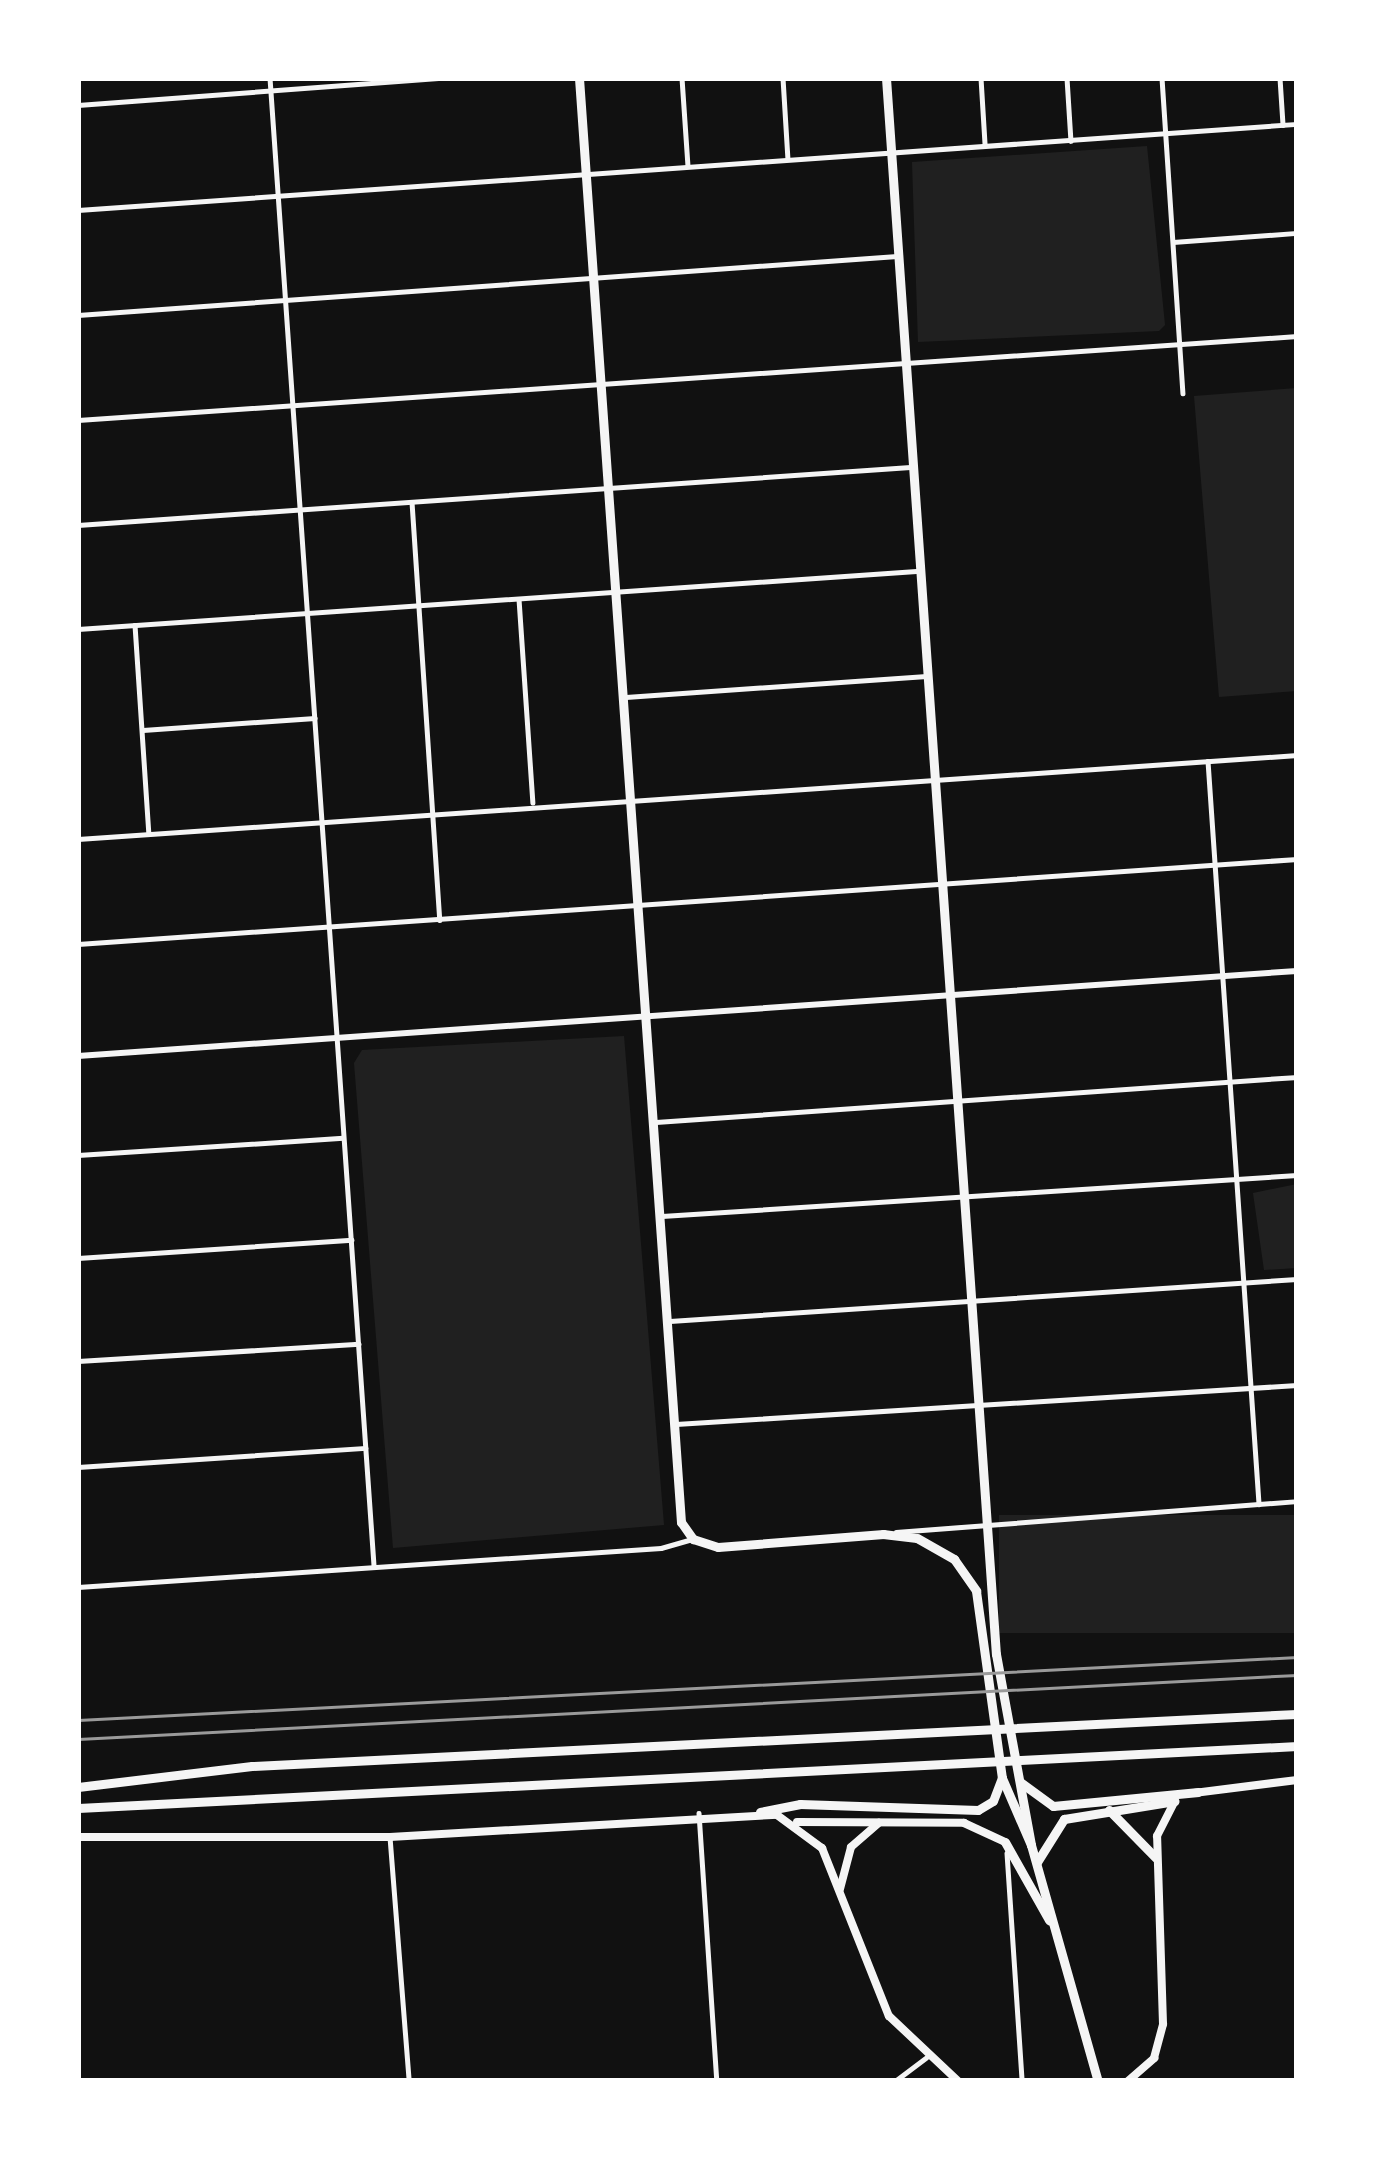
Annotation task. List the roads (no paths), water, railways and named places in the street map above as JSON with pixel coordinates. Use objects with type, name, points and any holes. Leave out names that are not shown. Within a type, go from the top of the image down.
[{"type":"highway","points":[[578,78],[677,1504],[693,1539],[718,1547],[883,1534],[945,1551],[976,1591],[1002,1778],[1037,1862],[1098,2081]]},
{"type":"highway","points":[[886,78],[984,1522],[1017,1778],[1031,1845]]},
{"type":"highway","points":[[78,1786],[252,1766],[1297,1714]]},
{"type":"highway","points":[[78,1808],[1297,1746]]},
{"type":"highway","points":[[760,1812],[800,1804],[978,1810],[993,1801],[1002,1778]]},
{"type":"highway","points":[[1017,1778],[1053,1806],[1198,1792]]},
{"type":"highway","points":[[1037,1862],[1059,1822],[1175,1801]]},
{"type":"highway","points":[[1109,1810],[1156,1858]]},
{"type":"highway","points":[[1006,1842],[1062,1947]]},
{"type":"main road","points":[[1128,2081],[1154,2058],[1163,2024],[1158,1827],[1175,1801],[1198,1792],[1297,1780]]},
{"type":"main road","points":[[78,1838],[390,1837],[760,1812],[796,1822],[964,1823],[1006,1842]]},
{"type":"main road","points":[[796,1822],[822,1848],[880,2001],[926,2058],[958,2081]]},
{"type":"main road","points":[[840,1892],[851,1847],[880,1822]]},
{"type":"street","points":[[270,78],[374,1567]]},
{"type":"street","points":[[78,105],[438,78]]},
{"type":"street","points":[[682,78],[688,166]]},
{"type":"street","points":[[783,78],[788,159]]},
{"type":"street","points":[[981,78],[986,147]]},
{"type":"street","points":[[1067,78],[1071,141]]},
{"type":"street","points":[[1162,78],[1184,393]]},
{"type":"street","points":[[1280,78],[1283,125]]},
{"type":"street","points":[[78,210],[1297,124]]},
{"type":"street","points":[[1173,242],[1297,232]]},
{"type":"street","points":[[78,315],[896,256]]},
{"type":"street","points":[[78,419],[1297,336]]},
{"type":"street","points":[[78,524],[911,467]]},
{"type":"street","points":[[412,502],[440,920]]},
{"type":"street","points":[[78,629],[918,571]]},
{"type":"street","points":[[519,599],[533,806]]},
{"type":"street","points":[[136,625],[149,834]]},
{"type":"street","points":[[621,697],[926,676]]},
{"type":"street","points":[[143,730],[315,718]]},
{"type":"street","points":[[78,839],[1297,755]]},
{"type":"street","points":[[1208,761],[1259,1504]]},
{"type":"street","points":[[78,944],[1297,859]]},
{"type":"street","points":[[78,1056],[1297,971]]},
{"type":"street","points":[[650,1122],[1297,1077]]},
{"type":"street","points":[[78,1155],[344,1138]]},
{"type":"street","points":[[657,1217],[1297,1175]]},
{"type":"street","points":[[78,1258],[350,1240]]},
{"type":"street","points":[[664,1321],[1297,1279]]},
{"type":"street","points":[[78,1361],[358,1344]]},
{"type":"street","points":[[670,1425],[1297,1384]]},
{"type":"street","points":[[78,1467],[365,1448]]},
{"type":"street","points":[[883,1534],[984,1522],[1297,1502]]},
{"type":"street","points":[[78,1587],[665,1548],[693,1539]]},
{"type":"street","points":[[699,1813],[717,2081]]},
{"type":"street","points":[[390,1837],[409,2081]]},
{"type":"street","points":[[1006,1842],[1022,2081]]},
{"type":"street","points":[[895,2081],[926,2058]]},
{"type":"railway","points":[[78,1720],[1297,1657]]},
{"type":"railway","points":[[78,1739],[1297,1675]]}]
